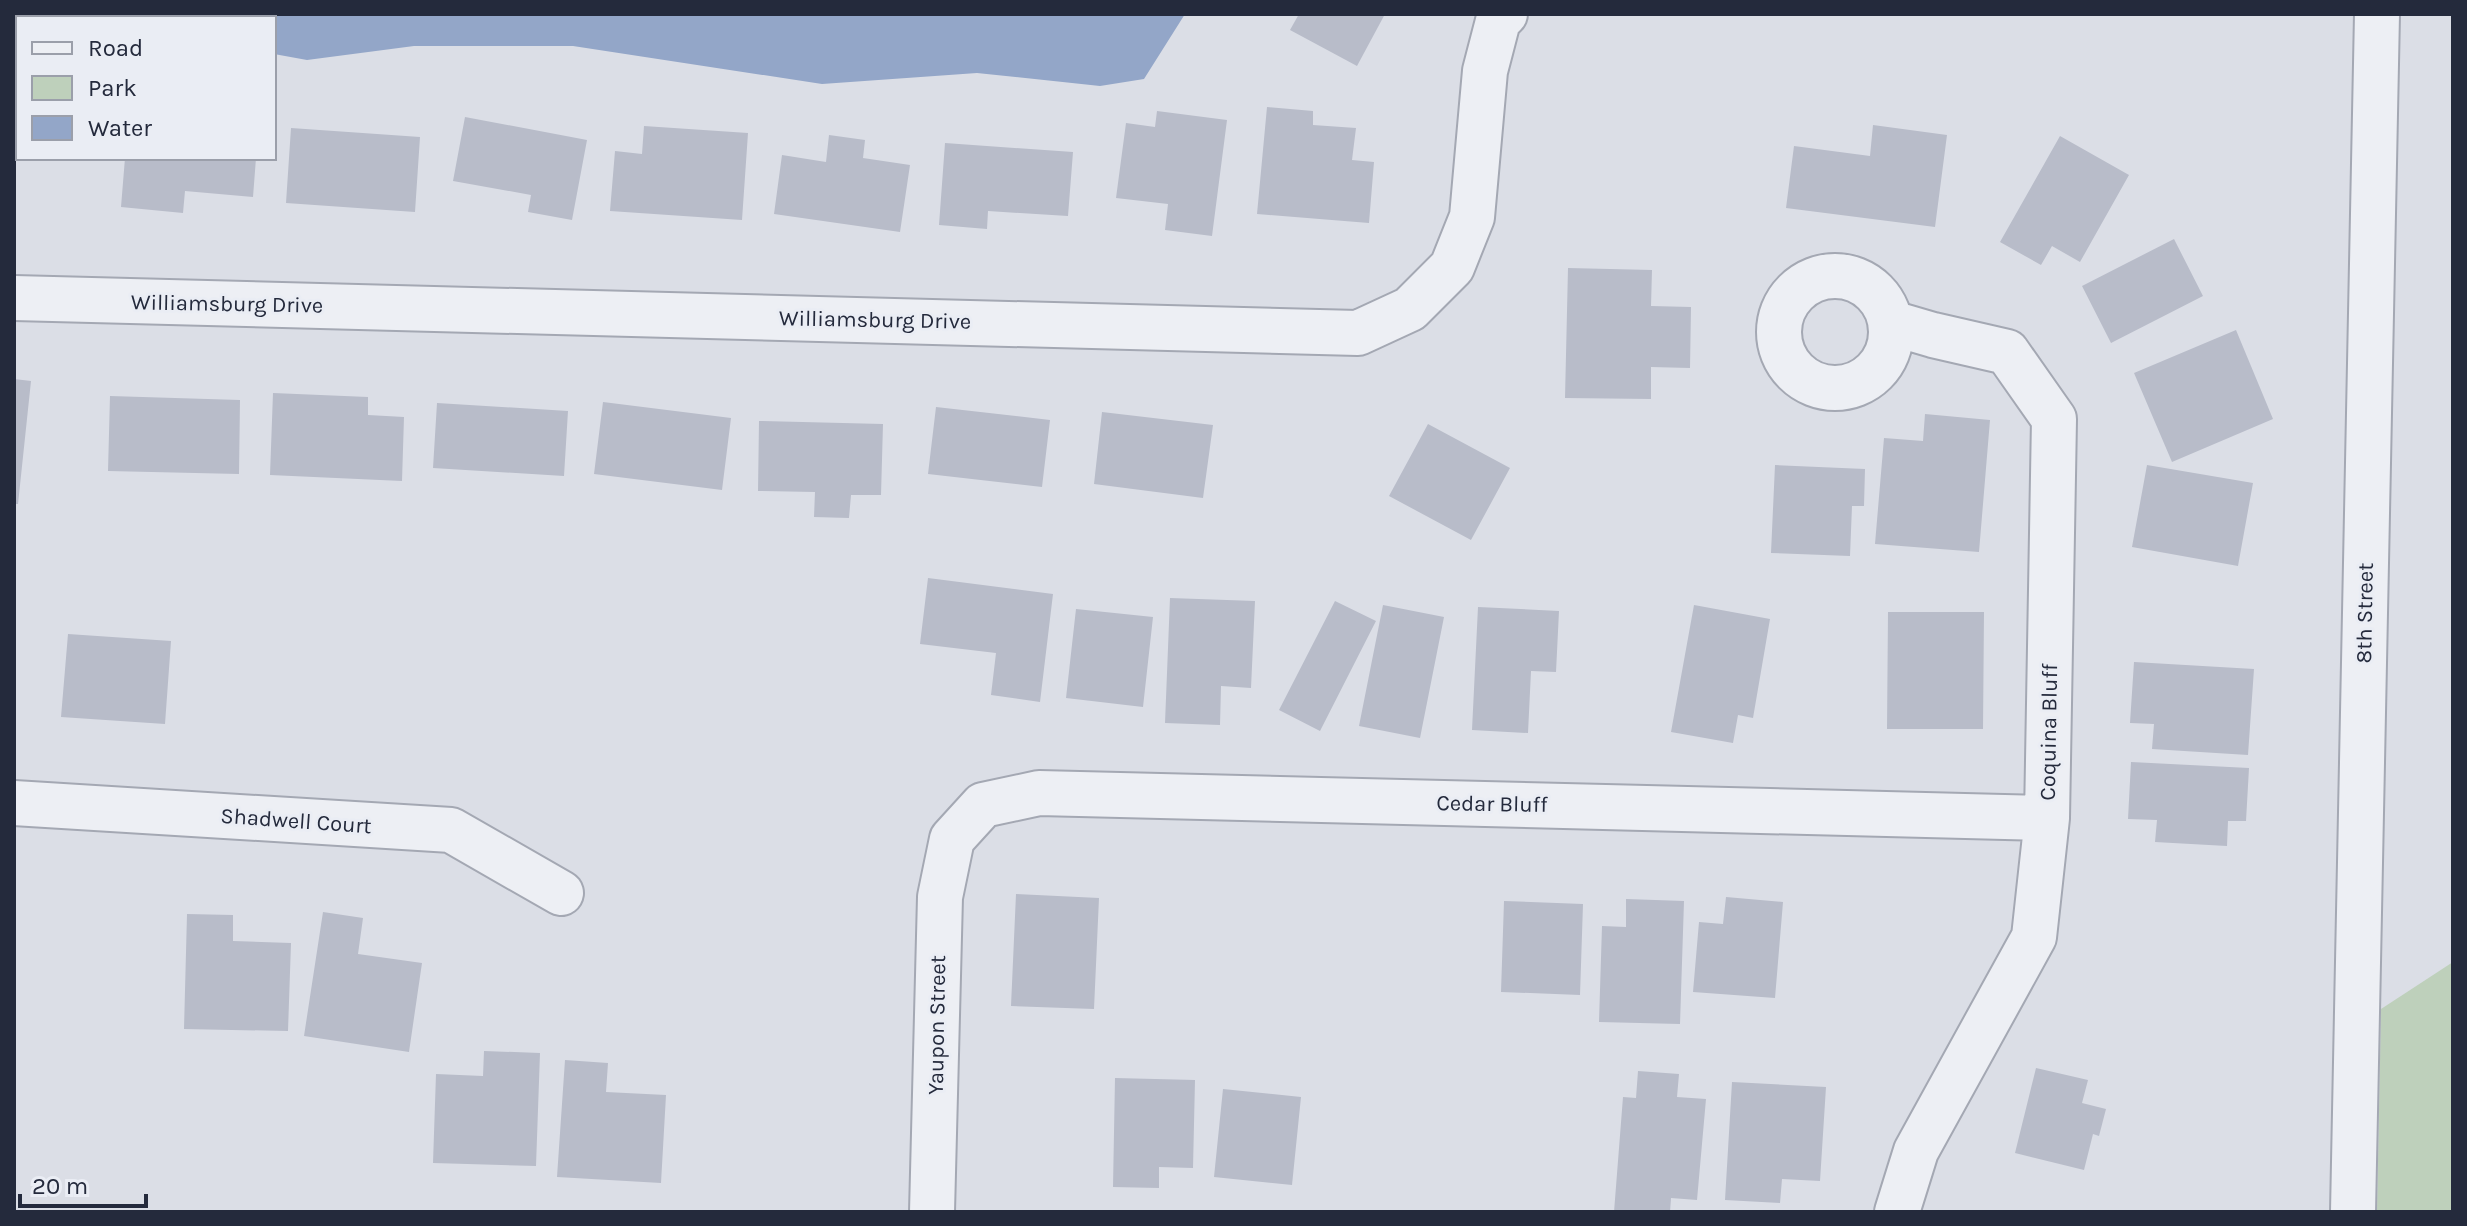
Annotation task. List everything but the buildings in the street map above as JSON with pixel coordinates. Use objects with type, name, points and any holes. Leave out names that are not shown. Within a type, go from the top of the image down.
[{"type":"street","name":"Williamsburg Drive","points":[[14,298],[1358,333],[1410,309],[1452,267],[1472,217],[1485,71],[1498,21],[1505,14]]},
{"type":"street","name":"8th Street","points":[[2353,1212],[2377,14]]},
{"type":"street","name":"Coquina Bluff","points":[[1892,323],[2007,352],[2054,419],[2047,818],[2034,937],[1916,1151],[1897,1212]]},
{"type":"street","name":"Cedar Bluff","points":[[952,839],[983,805],[1039,793],[2047,818]]},
{"type":"street","name":"Shadwell Court","points":[[14,803],[451,830],[561,893]]},
{"type":"street","name":"Yaupon Street","points":[[932,1212],[940,897],[952,839]]},
{"type":"green space","points":[[2453,962],[2453,1212],[2377,1212],[2381,1009]]},
{"type":"water","points":[[185,14],[1185,14],[1144,79],[1100,86],[977,73],[822,84],[573,46],[414,46],[307,60],[276,54],[276,16]]}]
